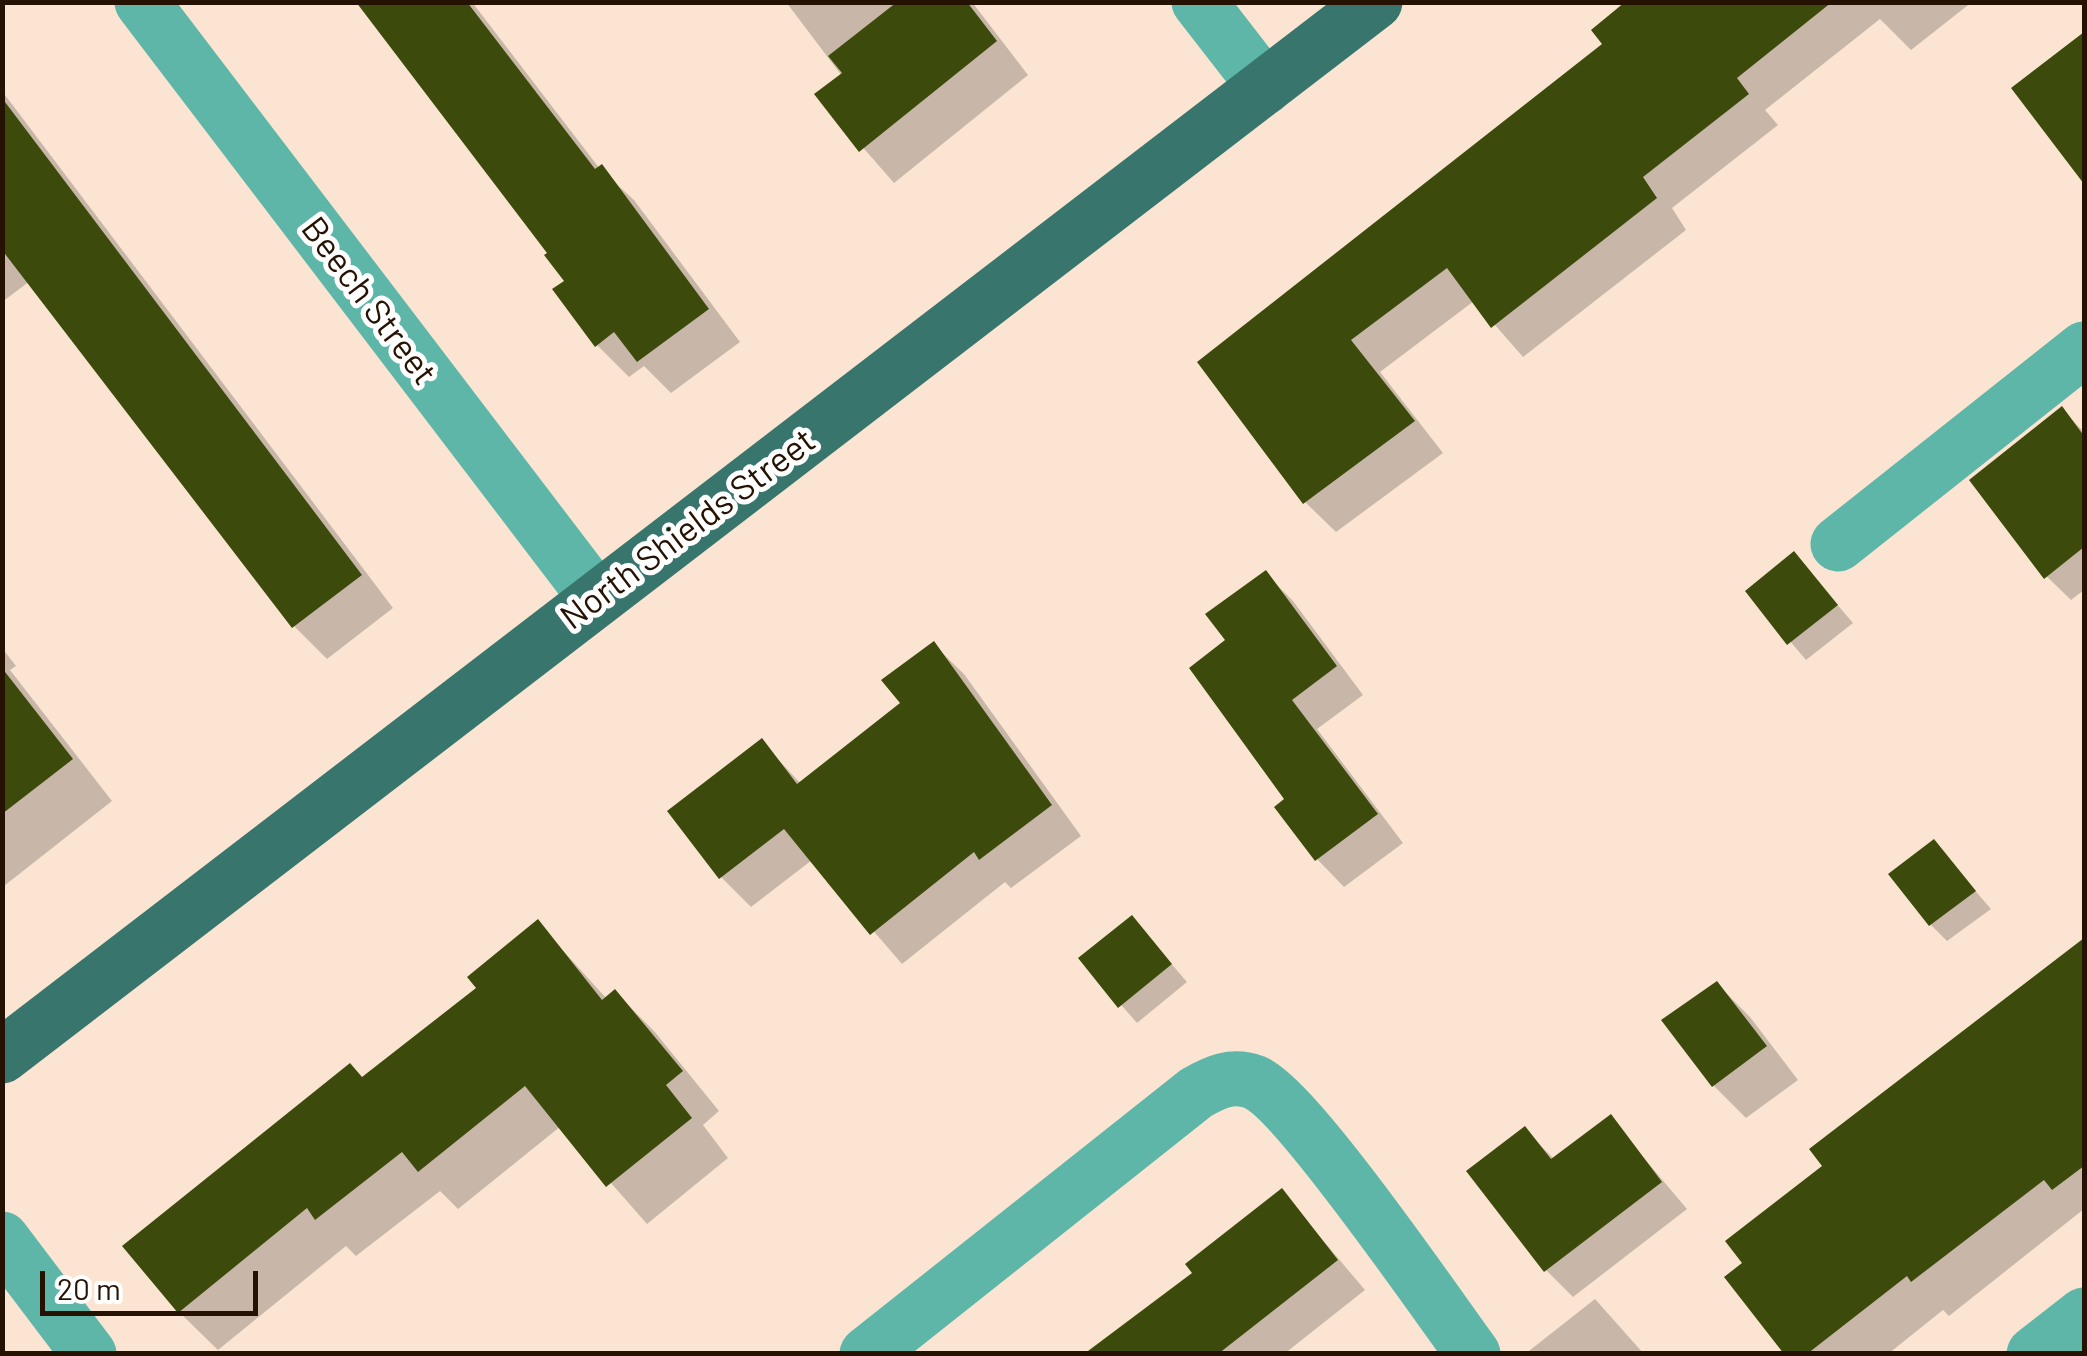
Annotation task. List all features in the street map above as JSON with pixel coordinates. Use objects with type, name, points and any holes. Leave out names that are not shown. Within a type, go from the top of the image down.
[{"type":"main road","name":"North Shields Street","points":[[2,1056],[1375,2]]},
{"type":"street","name":"Beech Street","points":[[142,2],[596,599]]},
{"type":"street","points":[[1199,2],[1265,87]]},
{"type":"street","points":[[1838,544],[2084,349]]},
{"type":"street","points":[[867,1354],[1196,1093],[1222,1078],[1256,1083],[1294,1116],[1473,1354]]},
{"type":"street","points":[[2,1240],[89,1354]]},
{"type":"street","points":[[2034,1354],[2084,1314]]},
{"type":"building","points":[[356,2],[467,2],[595,169],[602,164],[709,309],[637,362],[614,332],[595,347],[552,289],[564,281],[544,255],[547,253]]},
{"type":"building","points":[[897,2],[967,2],[997,41],[859,152],[814,94],[842,73],[828,56]]},
{"type":"building","points":[[1625,2],[1832,2],[1737,78],[1749,94],[1643,177],[1657,198],[1491,328],[1447,268],[1351,340],[1415,421],[1303,504],[1197,362],[1602,44],[1591,30]]},
{"type":"building","points":[[2084,32],[2084,184],[2011,88]]},
{"type":"building","points":[[2,98],[362,575],[292,628],[2,250]]},
{"type":"building","points":[[2062,406],[2084,436],[2084,547],[2044,579],[1969,480]]},
{"type":"building","points":[[1794,551],[1838,605],[1787,645],[1745,591]]},
{"type":"building","points":[[1266,570],[1337,666],[1292,700],[1378,814],[1315,861],[1274,807],[1284,799],[1189,668],[1225,640],[1205,614]]},
{"type":"building","points":[[934,641],[1052,805],[979,860],[974,852],[870,935],[784,829],[719,879],[667,811],[762,738],[797,784],[900,703],[881,680]]},
{"type":"building","points":[[2,668],[73,759],[2,814]]},
{"type":"building","points":[[1934,839],[1976,891],[1929,926],[1888,874]]},
{"type":"building","points":[[1132,915],[1172,964],[1118,1008],[1078,958]]},
{"type":"building","points":[[538,919],[602,1000],[615,989],[683,1071],[666,1085],[692,1118],[606,1187],[525,1086],[418,1172],[402,1152],[315,1220],[307,1208],[178,1313],[122,1246],[350,1063],[362,1077],[476,988],[467,977]]},
{"type":"building","points":[[2084,938],[2084,1166],[2052,1190],[2044,1180],[1911,1282],[1907,1276],[1807,1354],[1784,1354],[1724,1277],[1742,1263],[1725,1241],[1822,1166],[1809,1149]]},
{"type":"building","points":[[1717,981],[1767,1046],[1712,1087],[1661,1020]]},
{"type":"building","points":[[1611,1114],[1662,1182],[1544,1272],[1466,1171],[1525,1126],[1551,1159]]},
{"type":"building","points":[[1282,1188],[1338,1260],[1218,1354],[1084,1354],[1192,1273],[1185,1264]]}]
